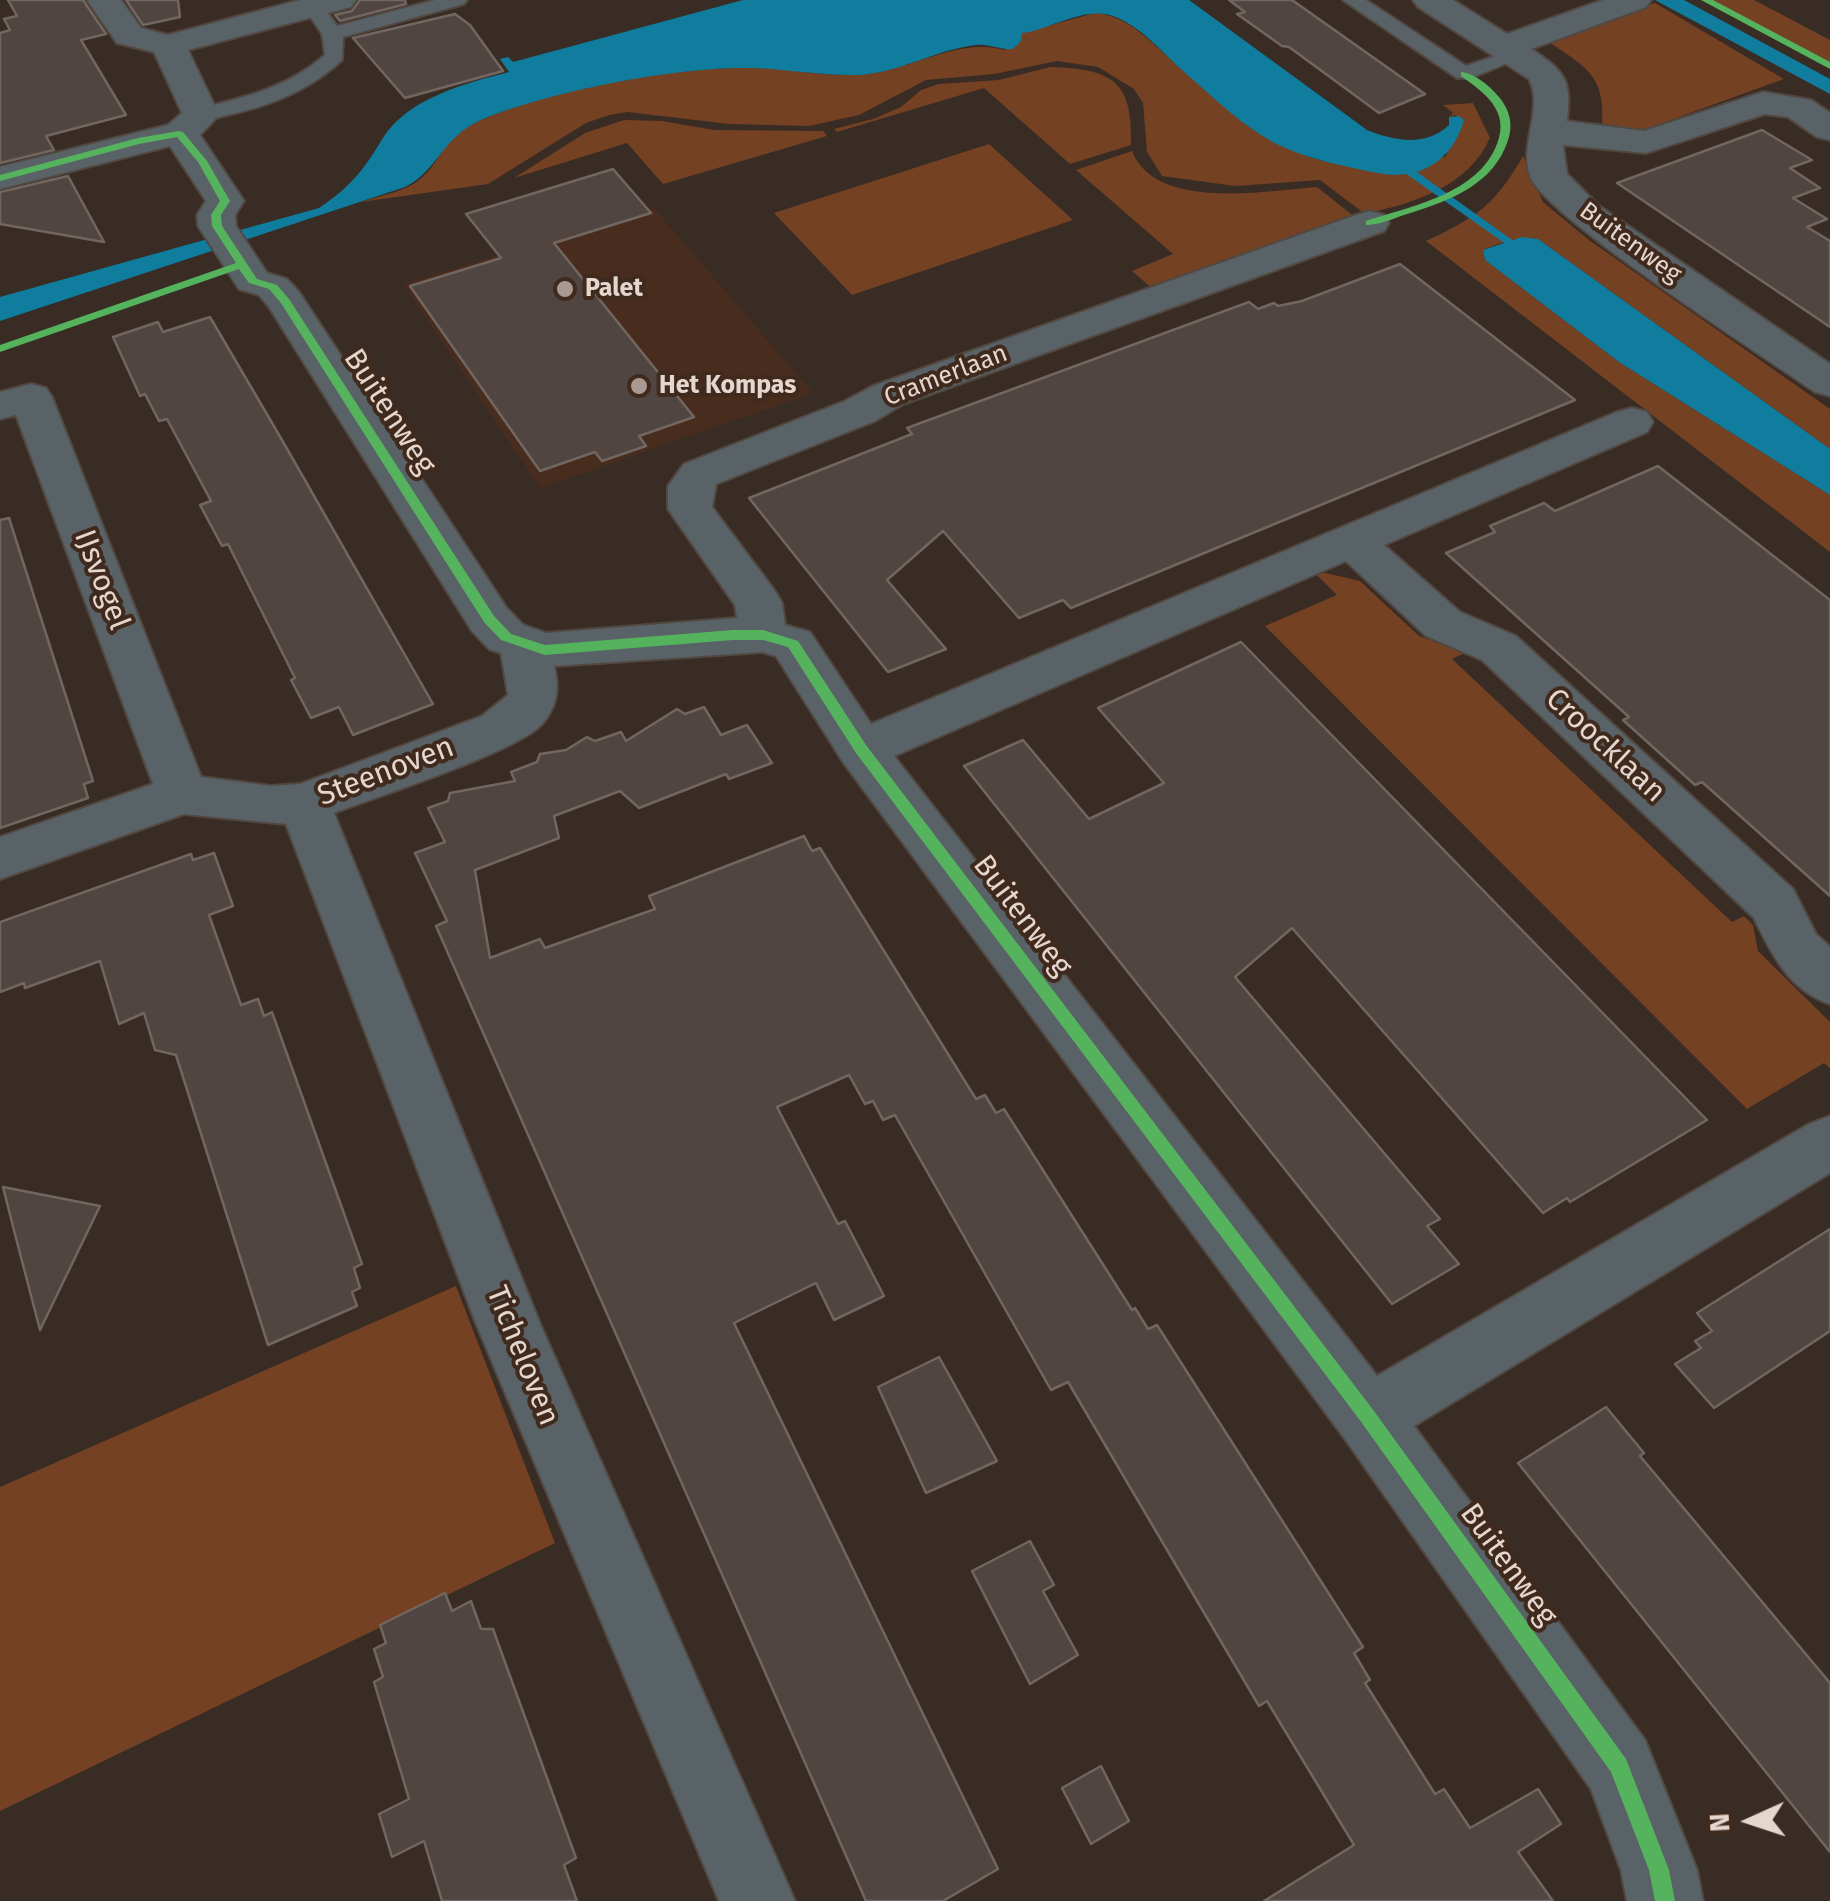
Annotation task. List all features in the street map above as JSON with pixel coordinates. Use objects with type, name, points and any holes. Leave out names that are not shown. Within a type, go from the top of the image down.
[{"type":"street","points":[[104,0],[130,36],[168,45],[328,13]]},
{"type":"street","name":"Buitenweg","points":[[1430,0],[1544,74],[1553,90],[1547,128],[1549,177],[1585,214],[1830,383]]},
{"type":"street","points":[[1512,51],[1634,0]]},
{"type":"street","name":"Buitenweg","points":[[168,45],[202,161],[244,237],[489,619],[506,637],[523,646]]},
{"type":"street","points":[[1547,128],[1646,142],[1763,103],[1798,108],[1830,130]]},
{"type":"street","points":[[0,178],[190,125]]},
{"type":"street","name":"Cramerlaan","points":[[763,635],[758,603],[690,510],[690,486],[700,474],[860,411],[888,395],[1370,223]]},
{"type":"street","name":"IJsvogel","points":[[0,406],[31,397],[182,794]]},
{"type":"street","points":[[861,750],[1632,422]]},
{"type":"street","name":"Croocklaan","points":[[1353,542],[1443,624],[1500,648],[1774,904],[1797,950],[1830,981]]},
{"type":"street","points":[[523,646],[545,650],[763,635]]},
{"type":"street","name":"Buitenweg","points":[[763,635],[793,644],[861,750],[1368,1417],[1619,1766],[1659,1870],[1665,1901]]},
{"type":"street","name":"Steenoven","points":[[0,858],[182,794],[271,806],[304,803],[520,719],[534,694],[534,675],[523,646]]},
{"type":"street","name":"Ticheloven","points":[[304,803],[509,1326],[757,1901]]},
{"type":"street","points":[[1368,1417],[1830,1142]]},
{"type":"lane","points":[[190,125],[309,82],[335,56],[328,13],[457,0]]},
{"type":"lane","points":[[1353,0],[1464,74],[1512,51]]},
{"type":"shaded area","points":[[1712,0],[1754,0],[1830,40],[1830,68]]},
{"type":"shaded area","points":[[1655,3],[1784,79],[1635,133],[1602,130],[1601,96],[1591,75],[1546,40]]},
{"type":"shaded area","points":[[1095,13],[1119,19],[1139,32],[1263,134],[1323,161],[1365,163],[1445,157],[1464,120],[1455,115],[1449,117],[1453,113],[1443,105],[1473,103],[1490,138],[1480,155],[1454,181],[1420,198],[1365,214],[1320,180],[1235,186],[1162,176],[1147,152],[1143,103],[1134,89],[1098,67],[1057,61],[994,74],[926,80],[859,115],[809,126],[729,124],[628,112],[609,115],[586,123],[488,184],[361,202],[418,181],[458,133],[469,126],[543,99],[614,82],[721,68],[850,75],[883,71],[969,48],[1005,50],[1022,33]]},
{"type":"shaded area","points":[[1050,67],[1090,71],[1115,83],[1128,106],[1131,145],[1070,164],[984,88],[837,132],[834,129],[901,107],[921,90],[939,84],[999,80]]},
{"type":"shaded area","points":[[624,120],[662,121],[714,130],[823,131],[827,136],[663,184],[627,143],[514,178],[585,133]]},
{"type":"shaded area","points":[[989,144],[1073,220],[852,295],[774,213]]},
{"type":"shaded area","points":[[1132,151],[1144,170],[1163,183],[1214,193],[1317,187],[1356,218],[1154,290],[1132,271],[1173,254],[1076,170]]},
{"type":"shaded area","points":[[1523,156],[1543,202],[1589,240],[1830,409],[1830,449],[1538,239],[1517,239],[1490,247],[1483,250],[1485,260],[1619,362],[1830,495],[1830,552],[1426,241],[1483,208],[1503,187]]},
{"type":"shaded area","points":[[654,208],[813,393],[540,488],[403,284]]},
{"type":"shaded area","points":[[1314,572],[1360,581],[1419,636],[1465,653],[1452,659],[1732,922],[1744,916],[1753,925],[1758,951],[1830,1022],[1830,1068],[1824,1063],[1747,1109],[1265,626],[1337,595]]},
{"type":"shaded area","points":[[456,1286],[555,1543],[0,1811],[0,1487]]},
{"type":"water","points":[[743,0],[1189,0],[1367,130],[1399,139],[1420,139],[1440,132],[1449,125],[1449,117],[1464,120],[1451,147],[1420,171],[1392,175],[1316,159],[1281,146],[1242,122],[1127,23],[1094,13],[1022,33],[1021,41],[1013,49],[975,45],[873,73],[722,68],[615,82],[543,99],[469,126],[405,187],[0,321],[0,297],[319,208],[354,178],[405,114],[438,95],[509,72],[500,59],[508,57],[513,62]]},
{"type":"water","points":[[1667,0],[1684,0],[1830,79],[1830,89]]},
{"type":"water","points":[[1522,237],[1538,239],[1830,449],[1830,495],[1619,362],[1485,260],[1483,250]]},
{"type":"building","points":[[8,0],[83,0],[106,34],[81,40],[126,115],[46,136],[54,150],[0,163],[0,33],[10,30],[4,19],[17,16]]},
{"type":"building","points":[[126,0],[178,0],[180,17],[143,25]]},
{"type":"building","points":[[360,0],[405,0],[406,4],[340,21],[335,15],[352,11]]},
{"type":"building","points":[[1229,0],[1292,0],[1425,94],[1379,113],[1237,14],[1245,12]]},
{"type":"building","points":[[455,14],[470,25],[503,71],[405,98],[353,38]]},
{"type":"building","points":[[1762,130],[1812,160],[1790,168],[1820,188],[1793,198],[1827,219],[1807,227],[1830,241],[1830,327],[1617,183]]},
{"type":"building","points":[[613,169],[651,213],[554,243],[694,417],[639,436],[646,446],[602,461],[595,452],[540,471],[410,286],[501,258],[466,214]]},
{"type":"building","points":[[68,176],[104,242],[0,224],[0,192]]},
{"type":"building","points":[[1400,264],[1575,400],[1071,608],[1063,600],[1019,618],[943,531],[887,580],[946,649],[888,672],[749,498],[912,434],[907,428],[1249,302],[1258,309],[1274,303],[1278,306],[1302,301]]},
{"type":"building","points":[[210,317],[433,704],[353,735],[339,707],[311,718],[228,544],[222,546],[200,505],[211,501],[167,419],[159,421],[145,394],[140,396],[113,337],[158,322],[163,332]]},
{"type":"building","points":[[1658,466],[1830,600],[1830,896],[1702,782],[1695,785],[1623,720],[1629,717],[1446,553],[1495,532],[1490,526],[1544,503],[1555,511]]},
{"type":"building","points":[[9,518],[93,781],[84,784],[88,798],[0,828],[0,520]]},
{"type":"building","points":[[1241,642],[1707,1120],[1570,1202],[1567,1198],[1543,1213],[1292,928],[1235,977],[1440,1219],[1427,1226],[1459,1264],[1392,1304],[964,766],[1023,740],[1089,819],[1164,783],[1098,708]]},
{"type":"building","points":[[704,707],[721,735],[747,725],[772,763],[729,779],[726,774],[639,808],[620,791],[554,816],[559,838],[475,870],[490,958],[540,939],[545,948],[655,909],[649,896],[804,836],[812,851],[820,848],[976,1099],[985,1095],[996,1113],[1004,1109],[1132,1310],[1135,1308],[1148,1329],[1157,1325],[1363,1647],[1354,1653],[1370,1680],[1365,1683],[1435,1794],[1444,1789],[1470,1828],[1538,1789],[1561,1824],[1518,1852],[1553,1901],[1264,1901],[1354,1845],[1267,1701],[1259,1706],[1068,1382],[1051,1390],[895,1115],[883,1120],[873,1101],[865,1104],[849,1075],[777,1107],[838,1224],[845,1221],[884,1296],[834,1320],[816,1283],[734,1323],[998,1869],[943,1901],[866,1901],[436,926],[447,921],[415,853],[445,842],[428,808],[448,801],[450,793],[515,781],[511,772],[537,762],[540,754],[566,750],[587,737],[595,741],[621,732],[626,741],[677,709],[685,714]]},
{"type":"building","points":[[214,853],[233,906],[209,915],[241,1005],[258,999],[264,1016],[272,1012],[362,1264],[354,1268],[360,1288],[352,1292],[357,1306],[268,1345],[176,1055],[155,1050],[144,1013],[119,1024],[100,961],[25,988],[24,983],[0,992],[0,922],[191,854],[193,860]]},
{"type":"building","points":[[3,1187],[100,1206],[40,1330],[17,1242]]},
{"type":"building","points":[[1830,1229],[1830,1331],[1714,1408],[1675,1364],[1701,1348],[1695,1341],[1712,1331],[1697,1313]]},
{"type":"building","points":[[939,1357],[997,1461],[926,1493],[878,1387]]},
{"type":"building","points":[[1606,1407],[1644,1453],[1640,1456],[1830,1683],[1830,1852],[1518,1463]]},
{"type":"building","points":[[1030,1541],[1054,1585],[1043,1591],[1078,1655],[1030,1684],[972,1571]]},
{"type":"building","points":[[445,1593],[452,1611],[471,1601],[481,1629],[493,1629],[576,1858],[564,1865],[577,1901],[442,1901],[424,1841],[392,1857],[379,1814],[409,1799],[374,1682],[383,1677],[374,1649],[386,1643],[380,1625]]},
{"type":"building","points":[[1101,1766],[1129,1821],[1091,1844],[1062,1788]]},
{"type":"waterway","points":[[1660,0],[1830,91]]},
{"type":"waterway","points":[[1399,164],[1524,252]]},
{"type":"cycle path","points":[[1706,0],[1830,66]]},
{"type":"cycle path","points":[[1370,223],[1449,195],[1484,173],[1496,158],[1506,128],[1502,109],[1464,74]]},
{"type":"cycle path","points":[[0,178],[179,134],[202,161],[225,201],[216,215],[217,226],[253,281],[273,287],[285,301],[489,619],[506,637],[545,650],[733,635],[763,635],[793,644],[861,749],[1368,1417],[1619,1766],[1659,1870],[1665,1901]]},
{"type":"cycle path","points":[[0,349],[242,264]]},
{"type":"place","name":"Palet","points":[[565,289]]},
{"type":"place","name":"Het Kompas","points":[[639,386]]}]
